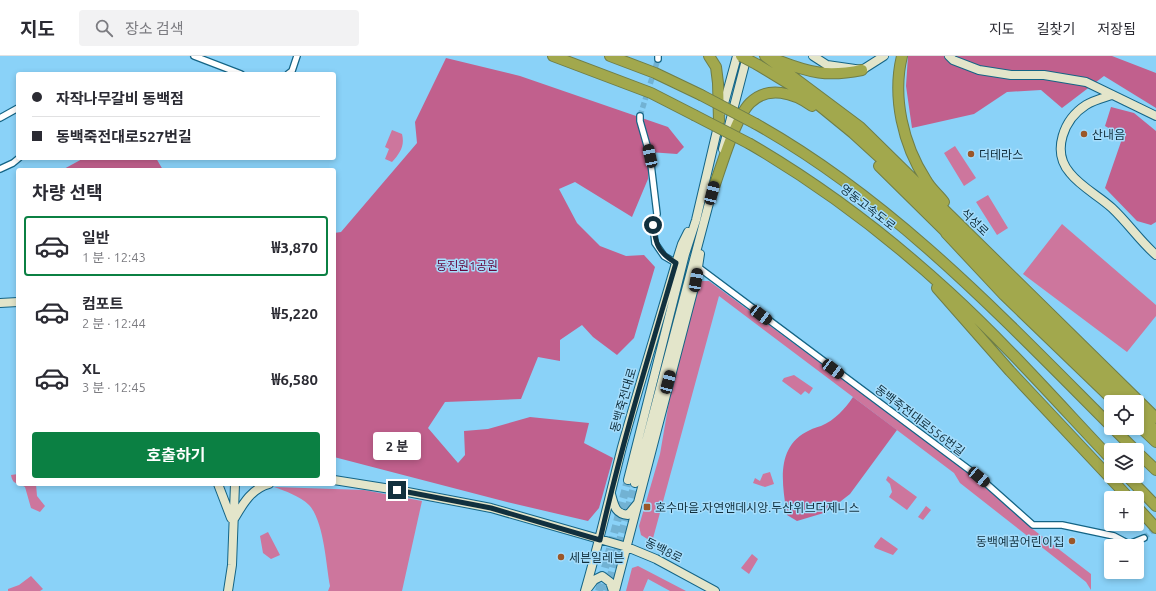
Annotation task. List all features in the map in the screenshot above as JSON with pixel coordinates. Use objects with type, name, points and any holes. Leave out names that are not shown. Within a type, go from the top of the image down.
[{"type":"highway","name":"영동고속도로","points":[[553,56],[651,93],[750,144],[826,192],[906,254],[980,321],[1104,452]]},
{"type":"highway","name":"영동고속도로","points":[[610,56],[656,73],[701,95],[786,140],[835,174],[901,225],[980,296],[1104,419]]},
{"type":"highway","points":[[709,56],[716,67],[717,72],[719,121]]},
{"type":"highway","name":"석성로","points":[[741,56],[804,93],[853,132],[899,175],[1010,289],[1120,395]]},
{"type":"highway","points":[[766,56],[810,72],[839,75],[862,70]]},
{"type":"highway","name":"석성로","points":[[766,56],[860,127],[1156,418]]},
{"type":"highway","points":[[902,56],[897,90],[900,114],[906,136],[926,181],[974,239]]},
{"type":"highway","points":[[712,193],[738,120],[750,102],[767,92],[789,94],[806,102],[826,116],[886,172],[1004,295],[1108,395]]},
{"type":"highway","points":[[941,229],[1010,289]]},
{"type":"highway","points":[[906,254],[1010,371],[1122,491]]},
{"type":"highway","points":[[1144,419],[1156,431]]},
{"type":"highway","points":[[1144,431],[1156,442]]},
{"type":"highway","name":"영동고속도로","points":[[1120,435],[1128,443]]},
{"type":"highway","name":"영동고속도로","points":[[1144,459],[1156,470]]},
{"type":"highway","points":[[1134,483],[1156,506]]},
{"type":"highway","points":[[1144,515],[1156,528]]},
{"type":"main road","name":"동백죽전대로","points":[[631,481],[700,220],[719,121],[737,56]]},
{"type":"main road","name":"동백죽전대로","points":[[585,591],[600,540],[611,491],[676,263],[682,244],[700,220],[712,193],[742,71],[748,56]]},
{"type":"main road","points":[[814,56],[827,65],[862,70],[884,56]]},
{"type":"main road","points":[[949,56],[954,60],[979,70],[1011,75],[1044,75],[1086,82],[1156,116]]},
{"type":"main road","points":[[1112,95],[1086,105],[1071,118],[1066,125],[1061,141],[1061,157],[1069,173],[1112,208],[1134,234],[1156,255]]},
{"type":"main road","name":"동백죽전대로","points":[[614,591],[640,500],[660,411],[698,267],[700,220]]},
{"type":"main road","points":[[0,302],[16,302]]},
{"type":"main road","name":"동백8로","points":[[336,480],[491,508],[627,547],[656,559],[715,591]]},
{"type":"main road","points":[[219,486],[232,521]]},
{"type":"main road","points":[[228,591],[233,558],[232,521],[235,486]]},
{"type":"main road","points":[[232,521],[248,497],[263,486]]},
{"type":"main road","points":[[611,491],[614,508],[625,515],[628,515],[640,500]]},
{"type":"main road","points":[[585,591],[594,580],[602,576],[610,582],[614,591]]},
{"type":"street","points":[[194,56],[236,72]]},
{"type":"street","points":[[291,72],[297,56]]},
{"type":"street","points":[[0,118],[16,109]]},
{"type":"street","points":[[640,116],[640,122],[650,156],[657,214],[653,225],[655,244],[664,256],[676,263]]},
{"type":"street","points":[[0,169],[17,160]]},
{"type":"street","name":"동백죽전대로556번길","points":[[698,267],[979,477],[1033,525],[1062,525],[1114,536],[1129,544],[1144,538]]},
{"type":"shaded area","points":[[392,130],[402,134],[403,142],[399,152],[392,162],[385,159],[389,149],[385,147]]},
{"type":"shaded area","points":[[955,146],[976,178],[964,186],[944,153]]},
{"type":"shaded area","points":[[988,195],[1008,228],[997,235],[976,202]]},
{"type":"shaded area","points":[[1062,224],[1156,305],[1156,316],[1127,352],[1023,274]]},
{"type":"shaded area","points":[[700,281],[709,281],[971,474],[1030,527],[1091,574],[1091,590],[1086,582],[960,483],[954,473],[719,296],[652,542],[641,535],[639,526],[660,454],[670,396]]},
{"type":"shaded area","points":[[794,375],[813,388],[809,394],[805,391],[801,395],[782,381],[784,378]]},
{"type":"shaded area","points":[[770,472],[774,484],[765,487],[753,483],[755,478],[760,481],[763,474]]},
{"type":"shaded area","points":[[16,474],[16,483],[13,481],[11,475]]},
{"type":"shaded area","points":[[888,476],[917,497],[907,510],[889,497],[892,492],[890,484],[886,480]]},
{"type":"shaded area","points":[[22,486],[36,486],[37,496],[45,506],[40,512],[31,508],[25,487]]},
{"type":"shaded area","points":[[274,487],[364,490],[422,501],[402,591],[328,591],[330,586],[324,544],[314,512],[309,505],[301,499]]},
{"type":"shaded area","points":[[926,506],[931,510],[923,520],[918,517]]},
{"type":"shaded area","points":[[268,532],[280,555],[271,559],[263,553],[260,536]]},
{"type":"shaded area","points":[[881,537],[898,549],[893,555],[875,548],[874,546]]},
{"type":"shaded area","points":[[752,554],[758,559],[749,574],[741,568]]},
{"type":"shaded area","points":[[638,566],[686,591],[670,591],[648,579],[643,591],[626,591],[632,568]]},
{"type":"shaded area","points":[[31,576],[43,589],[40,591],[8,591],[8,589],[19,585]]},
{"type":"green space","points":[[908,56],[1112,56],[1156,73],[1156,108],[1104,76],[1062,108],[1041,90],[1007,92],[974,114],[912,128],[906,86]]},
{"type":"green space","name":"동진원1공원","points":[[446,58],[520,76],[668,127],[684,147],[677,154],[649,152],[648,179],[632,217],[575,182],[559,189],[577,223],[600,246],[626,256],[644,255],[655,267],[634,338],[617,355],[593,337],[582,325],[560,340],[560,361],[538,357],[521,399],[445,402],[428,428],[458,463],[465,455],[464,431],[488,429],[530,417],[589,423],[584,443],[613,458],[599,508],[588,521],[507,502],[336,458],[336,233],[341,232],[417,143],[415,122]]},
{"type":"green space","points":[[1111,107],[1134,113],[1156,131],[1156,222],[1151,225],[1137,221],[1105,188],[1123,136],[1105,126]]},
{"type":"green space","points":[[80,160],[157,160],[162,168],[66,168]]},
{"type":"green space","points":[[853,397],[897,430],[850,494],[827,512],[797,521],[787,515],[783,478],[786,455],[791,446],[799,437],[811,429],[831,421],[843,410]]},
{"type":"tunnel","points":[[640,116],[658,59]]},
{"type":"tunnel","points":[[599,591],[628,480]]},
{"type":"tunnel","points":[[607,591],[635,483]]},
{"type":"tunnel","points":[[1144,538],[1156,527]]},
{"type":"place","name":"산내음","points":[[1084,134]]},
{"type":"place","name":"더테라스","points":[[971,154]]},
{"type":"place","name":"호수마을.자연앤데시앙.두산위브더제니스","points":[[647,507]]},
{"type":"place","name":"동백예꿈어린이집","points":[[1072,541]]},
{"type":"place","name":"세븐일레븐","points":[[561,557]]},
{"type":"route","points":[[397,490],[491,508],[600,540],[626,432],[676,263],[664,256],[655,244],[653,225]]}]
